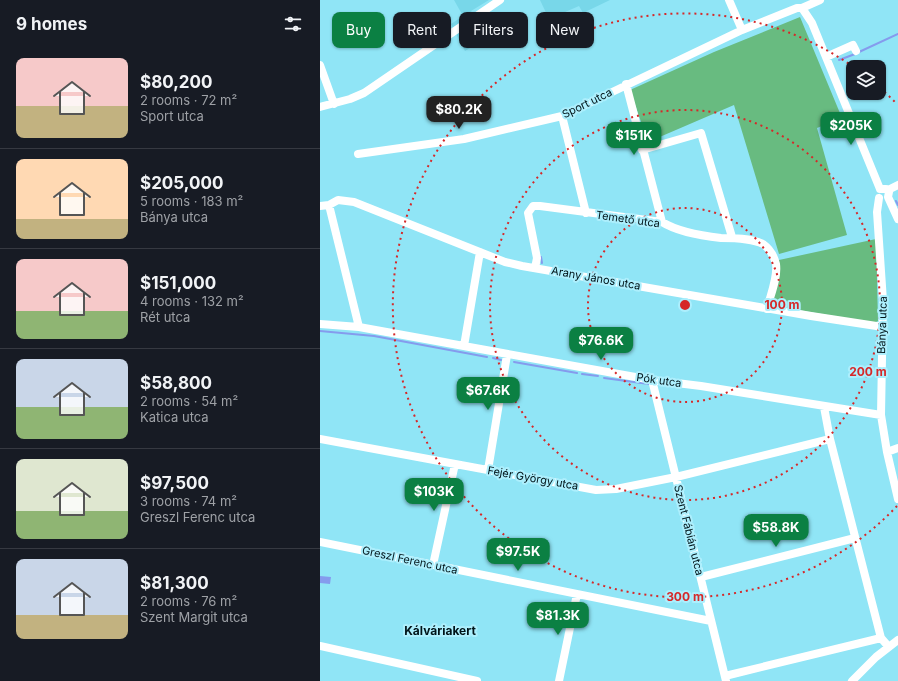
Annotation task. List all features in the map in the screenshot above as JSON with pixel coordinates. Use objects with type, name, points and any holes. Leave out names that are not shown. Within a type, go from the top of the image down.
[{"type":"street","points":[[320,107],[334,104],[364,93],[500,0]]},
{"type":"street","points":[[729,0],[742,30]]},
{"type":"street","name":"Sport utca","points":[[358,154],[464,139],[562,116],[626,84],[742,30],[820,0]]},
{"type":"street","name":"Bánya utca","points":[[802,8],[810,18],[884,194],[877,212],[883,285],[881,416],[887,452],[898,499]]},
{"type":"street","points":[[826,57],[853,45],[856,51]]},
{"type":"street","points":[[320,64],[334,104]]},
{"type":"street","points":[[626,84],[662,222]]},
{"type":"street","points":[[562,116],[586,213]]},
{"type":"street","points":[[642,150],[701,133],[732,237]]},
{"type":"street","points":[[898,185],[884,194],[898,219]]},
{"type":"street","name":"Arany János utca","points":[[320,206],[329,205],[338,200],[354,202],[505,262],[767,309],[883,327]]},
{"type":"street","points":[[329,205],[359,327]]},
{"type":"street","name":"Temető utca","points":[[535,268],[537,258],[528,213],[533,206],[662,222],[670,227],[706,235],[722,238],[732,237],[762,244],[773,254],[776,266],[767,309]]},
{"type":"street","points":[[464,346],[480,252]]},
{"type":"street","name":"Pók utca","points":[[320,324],[359,327],[507,355],[652,380],[701,386],[881,416]]},
{"type":"street","points":[[488,470],[507,355]]},
{"type":"street","name":"Szent Fábián utca","points":[[652,380],[726,679]]},
{"type":"street","points":[[824,407],[830,439],[881,638],[888,646]]},
{"type":"street","name":"Fejér György utca","points":[[320,439],[596,490],[616,489],[676,477],[830,439]]},
{"type":"street","points":[[887,452],[898,448]]},
{"type":"street","points":[[433,565],[455,464]]},
{"type":"street","points":[[701,577],[855,538]]},
{"type":"street","name":"Greszl Ferenc utca","points":[[320,542],[712,621]]},
{"type":"street","points":[[559,681],[577,594]]},
{"type":"street","points":[[726,679],[881,638]]},
{"type":"street","points":[[852,681],[888,646],[898,640]]},
{"type":"street","points":[[320,646],[477,681]]},
{"type":"shaded area","points":[[454,0],[489,0],[472,12],[461,12]]},
{"type":"shaded area","points":[[540,0],[610,0],[585,12],[582,12],[579,6],[565,12],[546,12]]},
{"type":"shaded area","points":[[459,19],[459,39],[451,24]]},
{"type":"shaded area","points":[[320,576],[331,577],[330,584],[320,583]]},
{"type":"green space","points":[[800,17],[842,118],[817,128],[847,235],[779,254],[734,105],[648,142],[630,90],[714,52]]},
{"type":"green space","points":[[876,239],[878,321],[874,323],[775,306],[772,302],[779,260]]},
{"type":"waterway","points":[[859,52],[898,34]]},
{"type":"waterway","points":[[839,60],[855,54]]},
{"type":"waterway","points":[[896,201],[898,205]]},
{"type":"waterway","points":[[541,257],[542,263]]},
{"type":"waterway","points":[[320,331],[374,336],[487,357]]},
{"type":"waterway","points":[[493,358],[501,360]]},
{"type":"waterway","points":[[514,362],[577,373]]},
{"type":"waterway","points":[[582,374],[598,376]]},
{"type":"waterway","points":[[604,378],[649,384]]},
{"type":"district","name":"Kálváriakert","points":[[440,630]]}]
